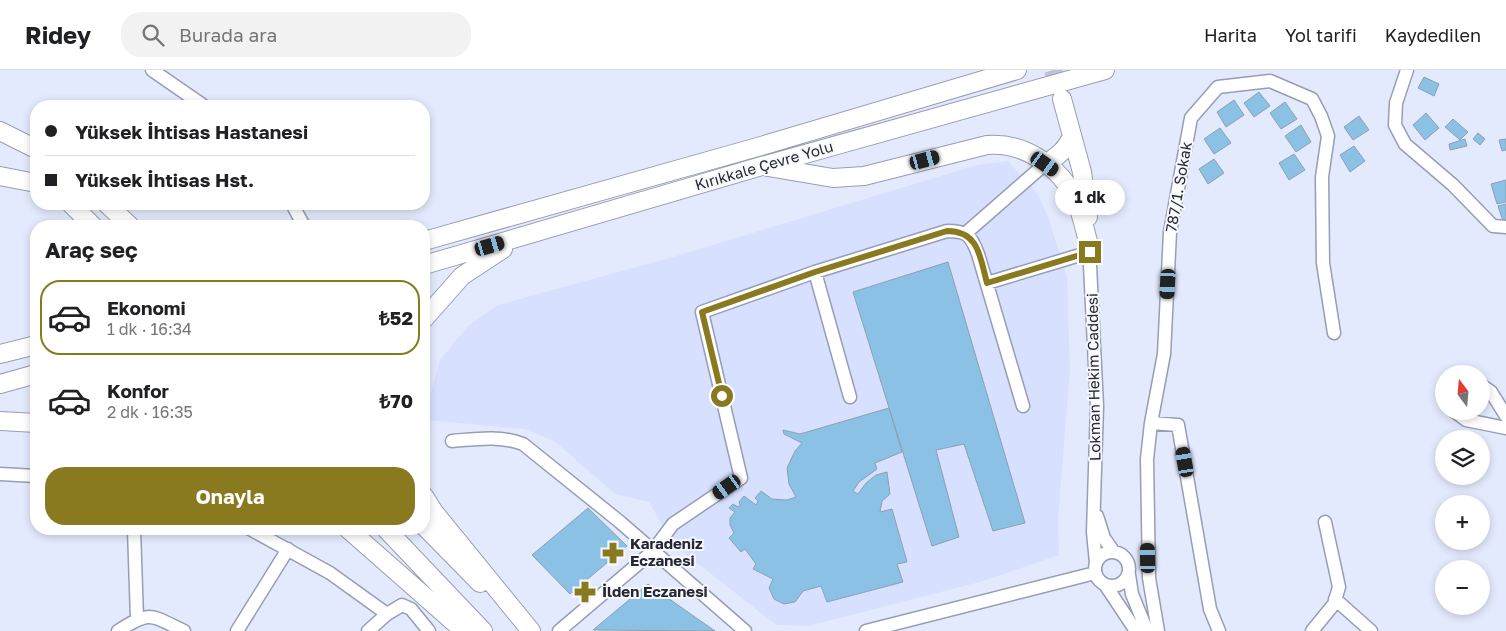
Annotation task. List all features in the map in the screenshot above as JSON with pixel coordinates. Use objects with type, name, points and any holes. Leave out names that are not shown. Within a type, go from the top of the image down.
[{"type":"highway","name":"Kırıkkale Çevre Yolu","points":[[430,239],[977,76],[1017,70]]},
{"type":"highway","name":"Kırıkkale Çevre Yolu","points":[[430,263],[762,166],[1105,70]]},
{"type":"highway","points":[[1062,99],[1085,188],[1090,249]]},
{"type":"highway","points":[[0,131],[30,146]]},
{"type":"highway","points":[[1045,164],[1060,155],[1067,147],[1072,136]]},
{"type":"highway","points":[[762,166],[833,178],[864,176],[973,148],[1002,144],[1017,147],[1057,172],[1072,194],[1090,249]]},
{"type":"highway","points":[[0,176],[30,182]]},
{"type":"highway","points":[[77,210],[87,220]]},
{"type":"highway","points":[[113,210],[124,220]]},
{"type":"highway","points":[[430,312],[462,276],[523,236]]},
{"type":"highway","points":[[0,342],[30,341]]},
{"type":"highway","points":[[0,354],[30,346]]},
{"type":"highway","points":[[0,384],[30,376]]},
{"type":"highway","points":[[0,421],[30,423]]},
{"type":"highway","points":[[430,506],[530,631]]},
{"type":"highway","points":[[430,532],[530,631]]},
{"type":"highway","points":[[355,535],[464,631]]},
{"type":"highway","points":[[392,535],[483,631]]},
{"type":"street","points":[[152,70],[195,100]]},
{"type":"street","points":[[1407,70],[1396,103],[1395,125],[1405,144],[1453,185],[1493,226],[1506,227]]},
{"type":"street","name":"787/1. Sokak","points":[[1158,631],[1153,610],[1148,558],[1147,459],[1151,423],[1164,354],[1170,232],[1190,118],[1218,87],[1270,81],[1312,99],[1321,116],[1328,136],[1322,177],[1323,263],[1334,333]]},
{"type":"street","points":[[966,233],[1045,164]]},
{"type":"street","points":[[559,631],[652,552],[673,524],[741,478],[702,312],[815,272],[947,231],[960,231],[966,233],[974,242],[1023,406]]},
{"type":"street","points":[[987,283],[1090,249]]},
{"type":"street","name":"Lokman Hekim Caddesi","points":[[1090,249],[1097,406],[1095,508]]},
{"type":"street","points":[[815,272],[850,397]]},
{"type":"street","points":[[1490,391],[1506,416]]},
{"type":"street","points":[[1466,420],[1506,428]]},
{"type":"street","points":[[1151,423],[1178,425],[1210,609],[1219,631]]},
{"type":"street","points":[[452,441],[491,437],[510,439],[523,444],[578,487],[745,631]]},
{"type":"street","points":[[0,474],[30,476]]},
{"type":"street","points":[[1095,508],[1104,538],[1113,551],[1124,556],[1132,594],[1147,631]]},
{"type":"street","points":[[1095,508],[1093,532],[1097,578],[1106,586],[1136,631]]},
{"type":"street","points":[[1312,631],[1334,604],[1339,587],[1325,522]]},
{"type":"street","points":[[134,535],[136,619]]},
{"type":"street","points":[[261,535],[330,573],[387,614]]},
{"type":"street","points":[[237,631],[288,550]]},
{"type":"street","points":[[866,631],[1095,568],[1102,555],[1113,551]]},
{"type":"street","points":[[1106,586],[1118,586],[1128,569],[1148,558]]},
{"type":"street","points":[[1335,599],[1371,631]]},
{"type":"street","points":[[368,631],[387,614],[402,605],[411,609],[429,631]]},
{"type":"street","points":[[118,631],[136,619],[151,616],[184,631]]},
{"type":"shaded area","points":[[1008,161],[1037,193],[1048,216],[1067,278],[1070,369],[1058,520],[1059,555],[980,582],[808,626],[776,625],[673,544],[649,502],[615,494],[554,441],[524,429],[430,420],[430,395],[440,360],[469,325],[498,305],[673,257],[977,165]]},
{"type":"building","points":[[1424,77],[1439,84],[1434,96],[1418,88]]},
{"type":"building","points":[[1259,92],[1270,106],[1254,117],[1244,103]]},
{"type":"building","points":[[1234,100],[1244,115],[1226,127],[1217,112]]},
{"type":"building","points":[[1285,102],[1297,119],[1281,129],[1270,113]]},
{"type":"building","points":[[1426,113],[1439,128],[1425,140],[1413,125]]},
{"type":"building","points":[[1359,116],[1369,130],[1353,140],[1344,127]]},
{"type":"building","points":[[1453,119],[1468,132],[1460,140],[1445,127]]},
{"type":"building","points":[[1301,125],[1311,142],[1296,152],[1285,136]]},
{"type":"building","points":[[1220,128],[1231,143],[1214,154],[1204,139]]},
{"type":"building","points":[[1478,133],[1485,139],[1480,145],[1473,139]]},
{"type":"building","points":[[1465,139],[1467,146],[1450,150],[1449,144]]},
{"type":"building","points":[[1506,139],[1506,150],[1502,151],[1499,140]]},
{"type":"building","points":[[1354,146],[1365,161],[1350,172],[1340,155]]},
{"type":"building","points":[[1294,154],[1305,170],[1289,180],[1279,163]]},
{"type":"building","points":[[1214,159],[1224,173],[1208,184],[1199,169]]},
{"type":"building","points":[[1506,180],[1506,202],[1497,204],[1491,184]]},
{"type":"building","points":[[1506,204],[1506,220],[1503,221],[1498,206]]},
{"type":"building","points":[[948,262],[1025,523],[993,531],[964,444],[936,450],[959,537],[932,546],[853,292]]},
{"type":"building","points":[[889,408],[902,452],[875,463],[877,469],[859,482],[853,491],[858,494],[866,483],[876,475],[887,472],[890,494],[882,501],[880,512],[892,509],[907,562],[897,564],[903,582],[827,602],[821,586],[803,591],[795,602],[784,604],[774,599],[769,588],[773,579],[753,569],[756,564],[745,549],[741,552],[729,538],[734,533],[730,525],[730,518],[735,512],[729,508],[733,504],[738,507],[740,505],[739,502],[744,496],[756,505],[758,501],[755,498],[761,491],[772,499],[787,500],[796,497],[789,484],[787,468],[795,451],[802,443],[784,434],[783,430],[800,434]]},
{"type":"building","points":[[588,508],[627,546],[570,594],[532,555]]},
{"type":"building","points":[[648,584],[715,631],[593,630]]},
{"type":"tunnel","points":[[1053,70],[1062,98]]},
{"type":"place","name":"Karadeniz Eczanesi","points":[[613,553]]},
{"type":"place","name":"İlden Eczanesi","points":[[585,592]]},
{"type":"route","points":[[722,396],[702,312],[815,272],[947,231],[966,233],[974,242],[987,283],[1090,252]]}]
